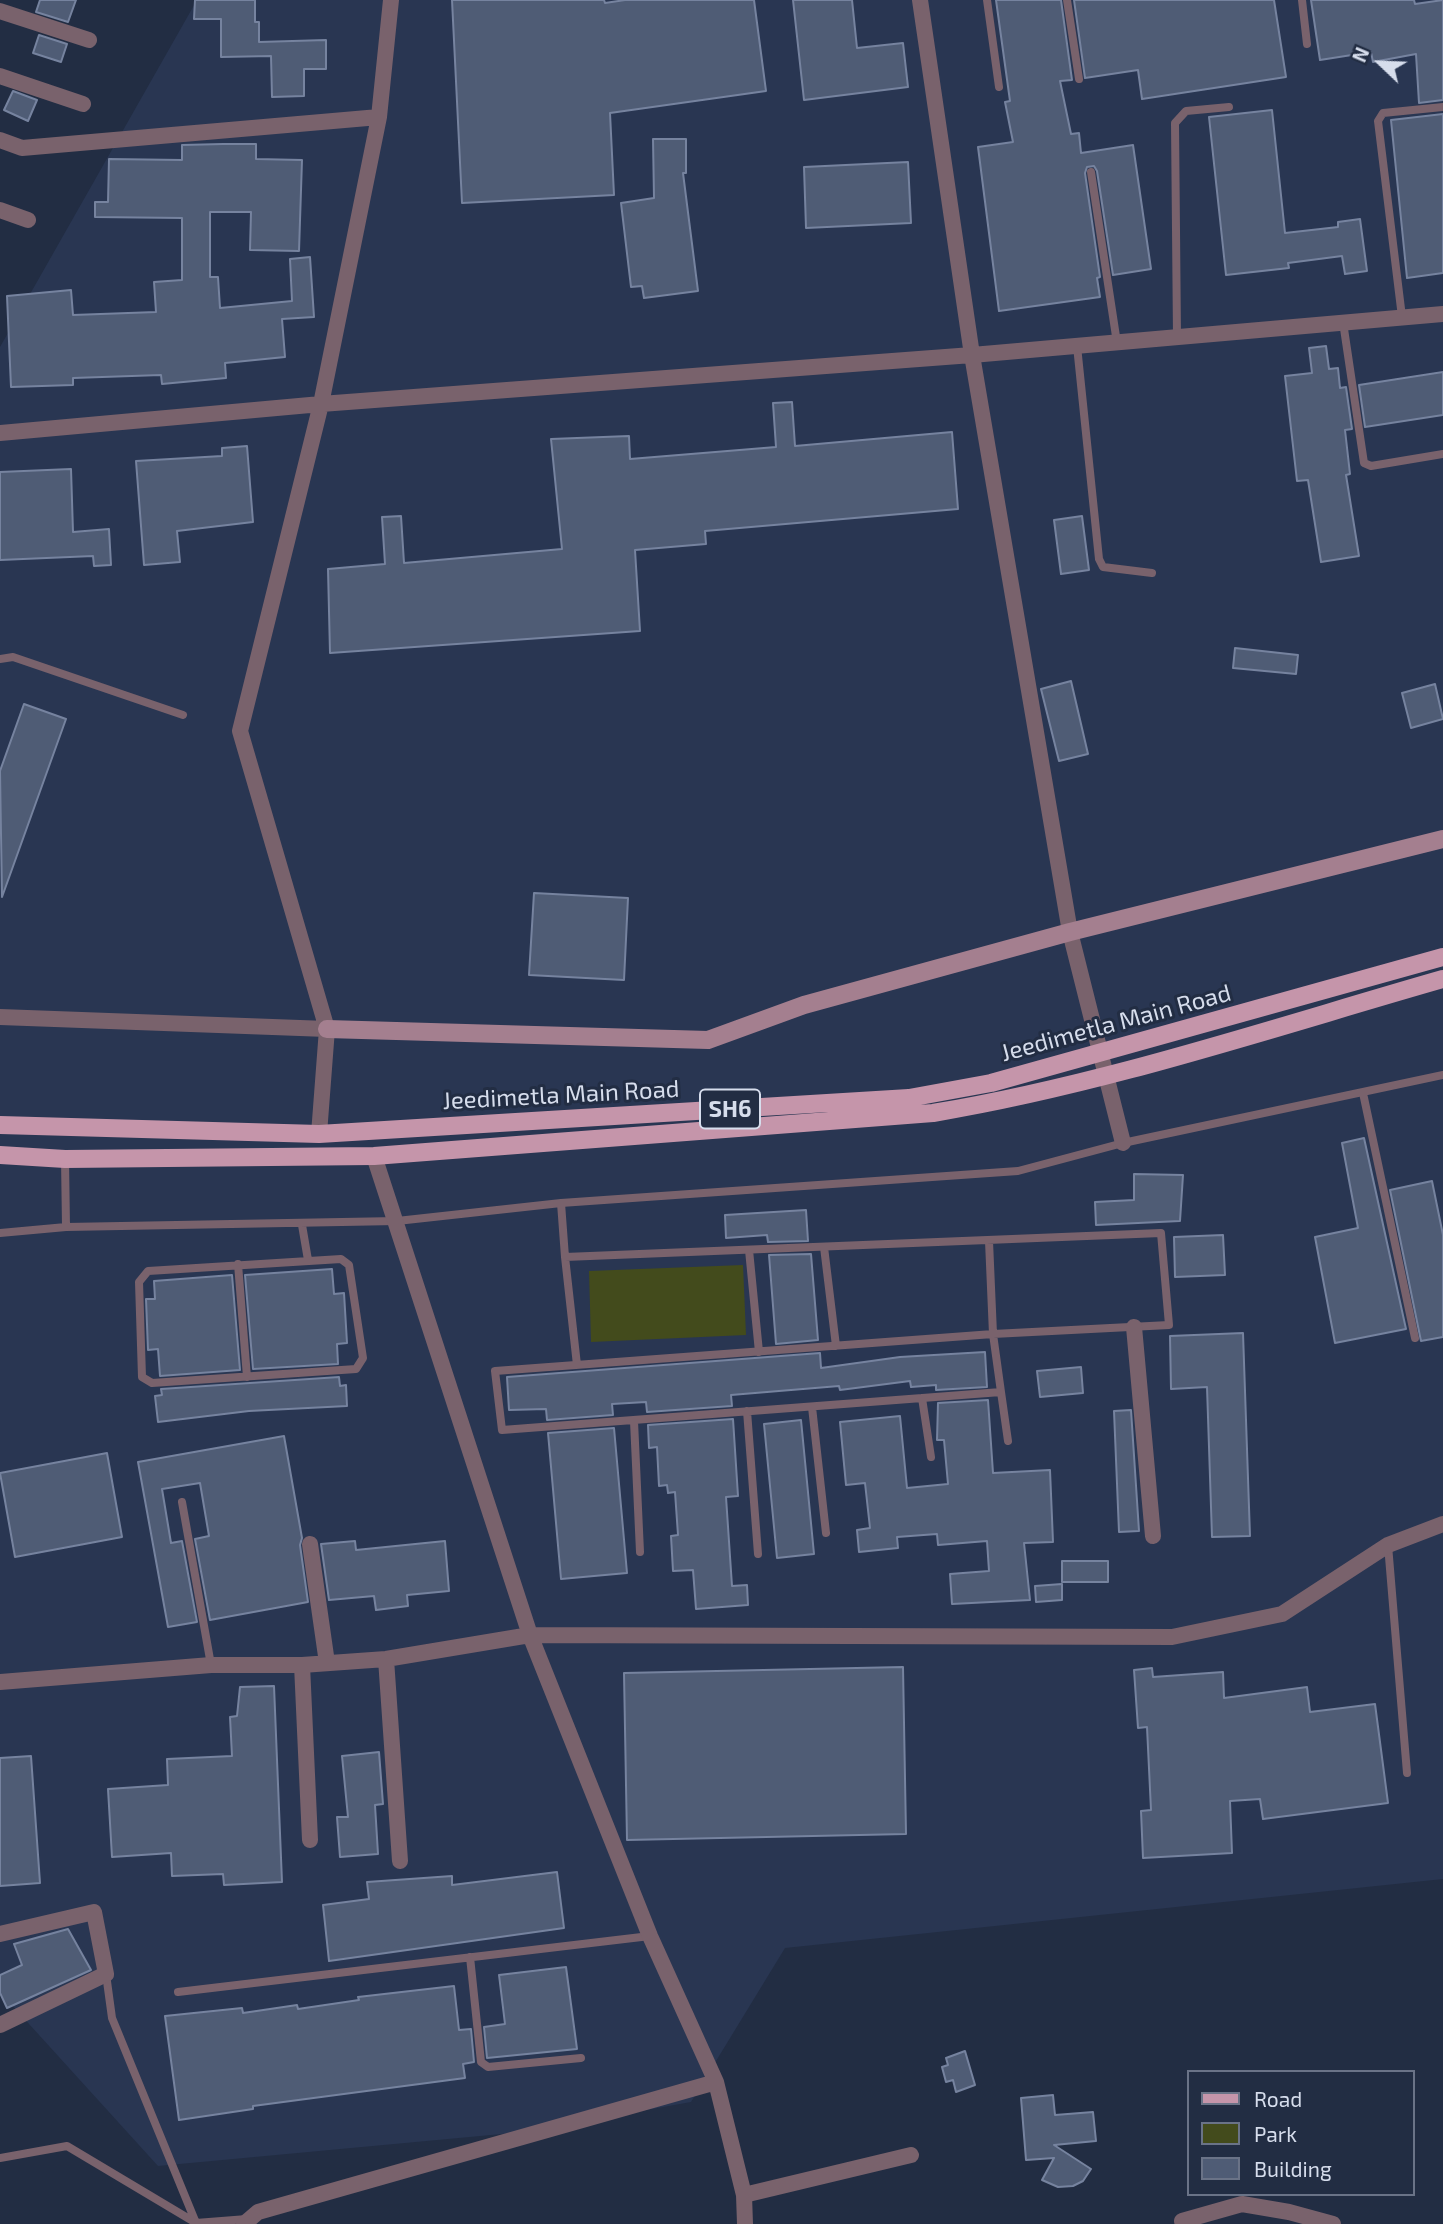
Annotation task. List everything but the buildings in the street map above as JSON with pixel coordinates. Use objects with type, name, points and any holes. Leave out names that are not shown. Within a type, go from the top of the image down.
[{"type":"main road","name":"Jeedimetla Main Road","points":[[0,1125],[318,1134],[909,1098],[991,1083],[1101,1054],[1443,957]]},
{"type":"main road","name":"Jeedimetla Main Road","points":[[0,1155],[65,1159],[374,1156],[920,1114],[995,1102],[1106,1075],[1443,979]]},
{"type":"street","points":[[318,1134],[327,1029],[240,731],[321,404],[379,117],[391,0]]},
{"type":"street","points":[[920,0],[972,355],[1070,932],[1123,1143]]},
{"type":"street","points":[[0,11],[89,40]]},
{"type":"street","points":[[0,76],[83,104]]},
{"type":"street","points":[[0,140],[22,148],[379,117]]},
{"type":"street","points":[[0,210],[28,220]]},
{"type":"street","points":[[0,433],[321,404],[972,355],[1443,314]]},
{"type":"street","points":[[0,1017],[708,1040],[804,1005],[1070,932],[1443,839]]},
{"type":"street","points":[[374,1156],[530,1635],[650,1936],[716,2082],[744,2195],[745,2224]]},
{"type":"street","points":[[1134,1326],[1153,1536]]},
{"type":"street","points":[[0,1682],[211,1665],[302,1665],[386,1659],[530,1635],[1172,1637],[1282,1614],[1388,1545],[1443,1524]]},
{"type":"street","points":[[310,1544],[327,1663]]},
{"type":"street","points":[[386,1659],[400,1861]]},
{"type":"street","points":[[302,1665],[310,1840]]},
{"type":"street","points":[[0,1934],[94,1912],[106,1974],[0,2025]]},
{"type":"street","points":[[246,2222],[258,2212],[716,2082]]},
{"type":"street","points":[[744,2195],[911,2155]]},
{"type":"street","points":[[1182,2221],[1242,2204],[1289,2212],[1333,2224]]},
{"type":"lane","points":[[986,0],[999,87]]},
{"type":"lane","points":[[1068,0],[1079,79]]},
{"type":"lane","points":[[1302,0],[1307,44]]},
{"type":"lane","points":[[1177,337],[1175,123],[1186,111],[1229,107]]},
{"type":"lane","points":[[1402,317],[1378,121],[1383,113],[1443,107]]},
{"type":"lane","points":[[1091,172],[1117,342]]},
{"type":"lane","points":[[1343,322],[1364,463],[1371,466],[1443,454]]},
{"type":"lane","points":[[1077,346],[1099,559],[1103,566],[1114,569],[1152,573]]},
{"type":"lane","points":[[0,659],[13,657],[183,715]]},
{"type":"lane","points":[[0,1233],[66,1227],[397,1221],[561,1203],[1018,1171],[1123,1143],[1443,1075]]},
{"type":"lane","points":[[1363,1093],[1415,1338]]},
{"type":"lane","points":[[65,1159],[66,1227]]},
{"type":"lane","points":[[561,1203],[577,1365]]},
{"type":"lane","points":[[302,1224],[308,1260]]},
{"type":"lane","points":[[565,1257],[1161,1233],[1169,1325],[993,1334],[495,1371],[502,1430],[1001,1392]]},
{"type":"lane","points":[[989,1241],[993,1334],[1008,1441]]},
{"type":"lane","points":[[824,1247],[836,1346]]},
{"type":"lane","points":[[749,1250],[759,1352]]},
{"type":"lane","points":[[341,1259],[349,1265],[363,1358],[356,1369],[152,1383],[142,1377],[139,1282],[148,1271],[308,1260],[341,1259]]},
{"type":"lane","points":[[238,1264],[247,1377]]},
{"type":"lane","points":[[922,1398],[931,1457]]},
{"type":"lane","points":[[812,1406],[826,1533]]},
{"type":"lane","points":[[747,1411],[758,1555]]},
{"type":"lane","points":[[634,1420],[640,1552]]},
{"type":"lane","points":[[182,1502],[211,1665]]},
{"type":"lane","points":[[1388,1545],[1407,1773]]},
{"type":"lane","points":[[178,1992],[650,1936]]},
{"type":"lane","points":[[470,1957],[481,2062],[488,2067],[581,2058]]},
{"type":"lane","points":[[106,1974],[112,2018],[196,2222]]},
{"type":"lane","points":[[0,2158],[68,2146],[196,2222],[246,2222]]},
{"type":"shaded area","points":[[197,0],[1443,0],[1443,1879],[785,1948],[691,2102],[523,2132],[158,2166],[0,1992],[0,347]]},
{"type":"green space","points":[[743,1265],[746,1335],[591,1342],[589,1271]]}]
